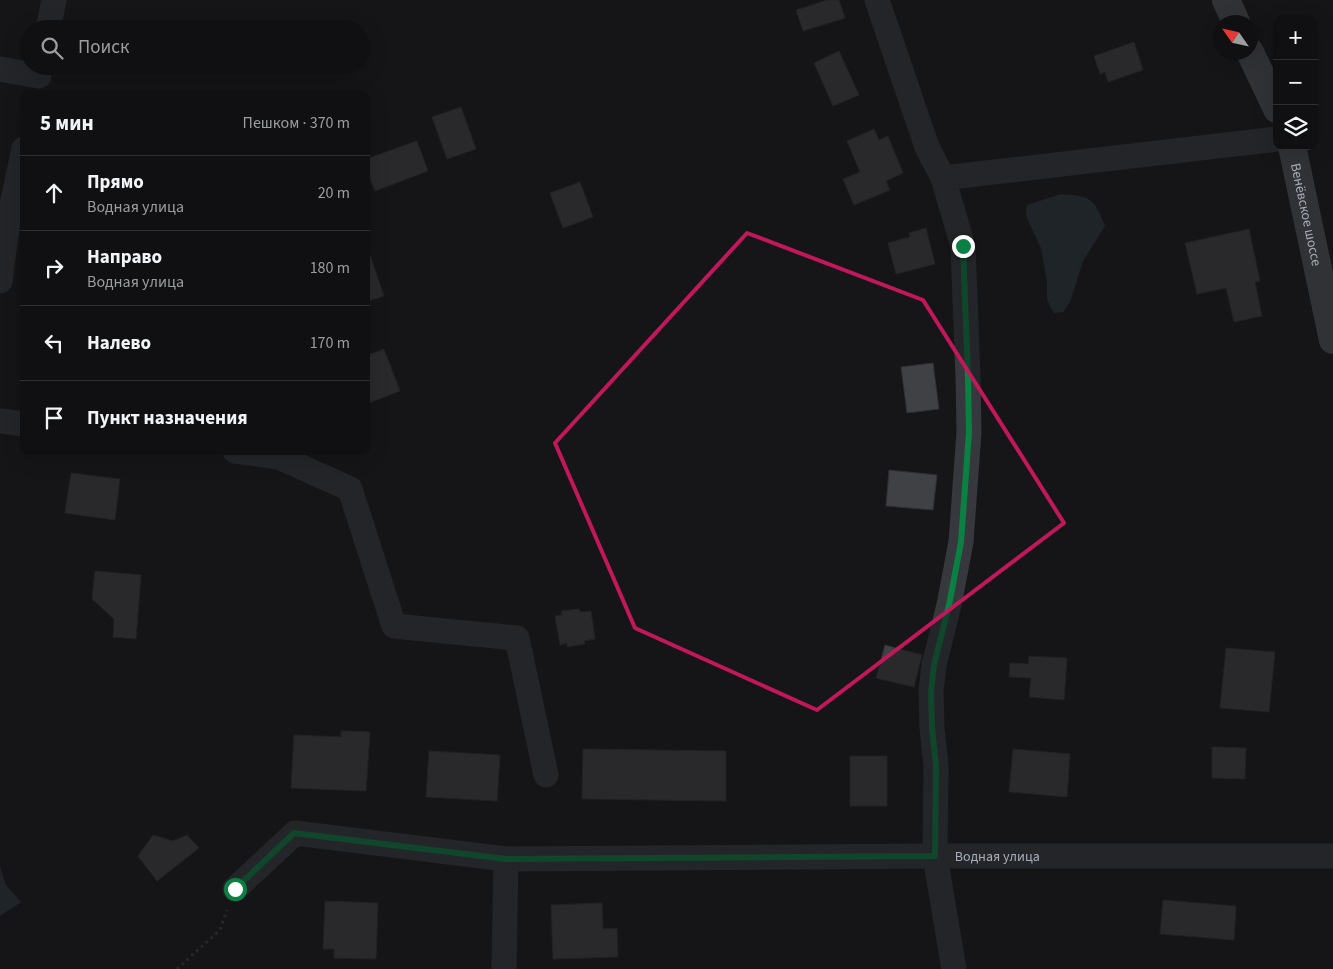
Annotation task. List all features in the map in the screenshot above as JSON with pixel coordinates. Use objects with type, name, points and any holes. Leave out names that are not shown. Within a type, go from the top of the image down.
[{"type":"main road","points":[[1226,0],[1233,15]]},
{"type":"main road","points":[[1254,60],[1275,105]]},
{"type":"main road","name":"Венёвское шоссе","points":[[1293,150],[1333,340]]},
{"type":"street","points":[[50,20],[54,0]]},
{"type":"street","points":[[876,0],[927,147],[943,178],[963,246],[969,432],[961,542],[949,605],[934,665],[931,691],[936,766],[935,856],[954,969]]},
{"type":"street","points":[[0,69],[20,74]]},
{"type":"street","points":[[23,75],[38,79]]},
{"type":"street","points":[[943,178],[1273,139]]},
{"type":"street","points":[[0,282],[7,228],[20,168]]},
{"type":"street","points":[[0,421],[20,424]]},
{"type":"street","points":[[264,455],[279,457],[350,489],[394,626],[517,638],[546,776]]},
{"type":"street","name":"Водная улица","points":[[235,889],[294,833],[506,859],[1333,856]]},
{"type":"street","points":[[504,969],[506,859]]},
{"type":"path","points":[[177,969],[220,930],[235,889]]},
{"type":"highlighted area","points":[[747,233],[923,300],[1064,523],[817,710],[635,628],[555,443]]},
{"type":"shaded area","points":[[1061,194],[1079,196],[1090,200],[1098,209],[1105,226],[1083,261],[1070,302],[1063,312],[1054,313],[1047,300],[1047,282],[1041,248],[1026,216],[1027,205]]},
{"type":"shaded area","points":[[0,867],[6,885],[21,902],[0,916]]},
{"type":"building","points":[[827,0],[839,0],[845,18],[803,31],[796,10]]},
{"type":"building","points":[[1134,42],[1143,70],[1108,82],[1105,72],[1100,74],[1094,56]]},
{"type":"building","points":[[839,51],[859,95],[833,106],[814,63]]},
{"type":"building","points":[[461,107],[476,149],[447,159],[432,117]]},
{"type":"building","points":[[874,129],[879,140],[888,136],[903,173],[886,181],[890,190],[854,205],[843,179],[860,172],[847,141]]},
{"type":"building","points":[[417,141],[428,171],[375,191],[370,178],[370,158]]},
{"type":"building","points":[[580,182],[593,217],[563,228],[550,193]]},
{"type":"building","points":[[926,228],[935,264],[896,274],[888,243],[910,237],[909,233]]},
{"type":"building","points":[[1249,229],[1260,281],[1255,282],[1262,316],[1234,322],[1226,288],[1197,294],[1185,243]]},
{"type":"building","points":[[370,255],[384,296],[370,301]]},
{"type":"building","points":[[384,349],[400,391],[370,402],[370,354]]},
{"type":"building","points":[[933,363],[939,409],[907,413],[901,367]]},
{"type":"building","points":[[889,470],[937,475],[933,510],[886,506]]},
{"type":"building","points":[[71,473],[120,479],[115,520],[65,513]]},
{"type":"building","points":[[95,571],[141,575],[136,639],[113,637],[114,619],[92,599]]},
{"type":"building","points":[[579,609],[580,612],[591,611],[595,639],[584,641],[585,644],[567,647],[567,643],[560,645],[555,616],[562,615],[561,611]]},
{"type":"building","points":[[885,645],[922,655],[914,687],[876,678]]},
{"type":"building","points":[[1226,648],[1275,652],[1269,712],[1220,708]]},
{"type":"building","points":[[1029,656],[1067,658],[1064,700],[1029,697],[1031,678],[1009,677],[1010,663],[1028,664]]},
{"type":"building","points":[[341,731],[370,732],[366,791],[291,788],[294,735],[341,737]]},
{"type":"building","points":[[1212,747],[1246,748],[1245,779],[1212,778]]},
{"type":"building","points":[[583,749],[726,751],[726,801],[582,799]]},
{"type":"building","points":[[1013,749],[1070,754],[1067,797],[1009,792]]},
{"type":"building","points":[[429,751],[500,755],[497,801],[426,797]]},
{"type":"building","points":[[850,756],[887,756],[887,806],[850,806]]},
{"type":"building","points":[[153,835],[173,841],[187,835],[199,848],[157,881],[138,856]]},
{"type":"building","points":[[1163,900],[1236,906],[1234,940],[1160,934]]},
{"type":"building","points":[[325,901],[378,903],[376,959],[334,958],[334,949],[323,949]]},
{"type":"building","points":[[602,903],[603,929],[617,928],[618,957],[553,959],[551,905]]},
{"type":"route","points":[[235,889],[294,833],[506,859],[935,856],[936,766],[931,691],[934,665],[949,605],[961,542],[969,432],[963,246]]}]
